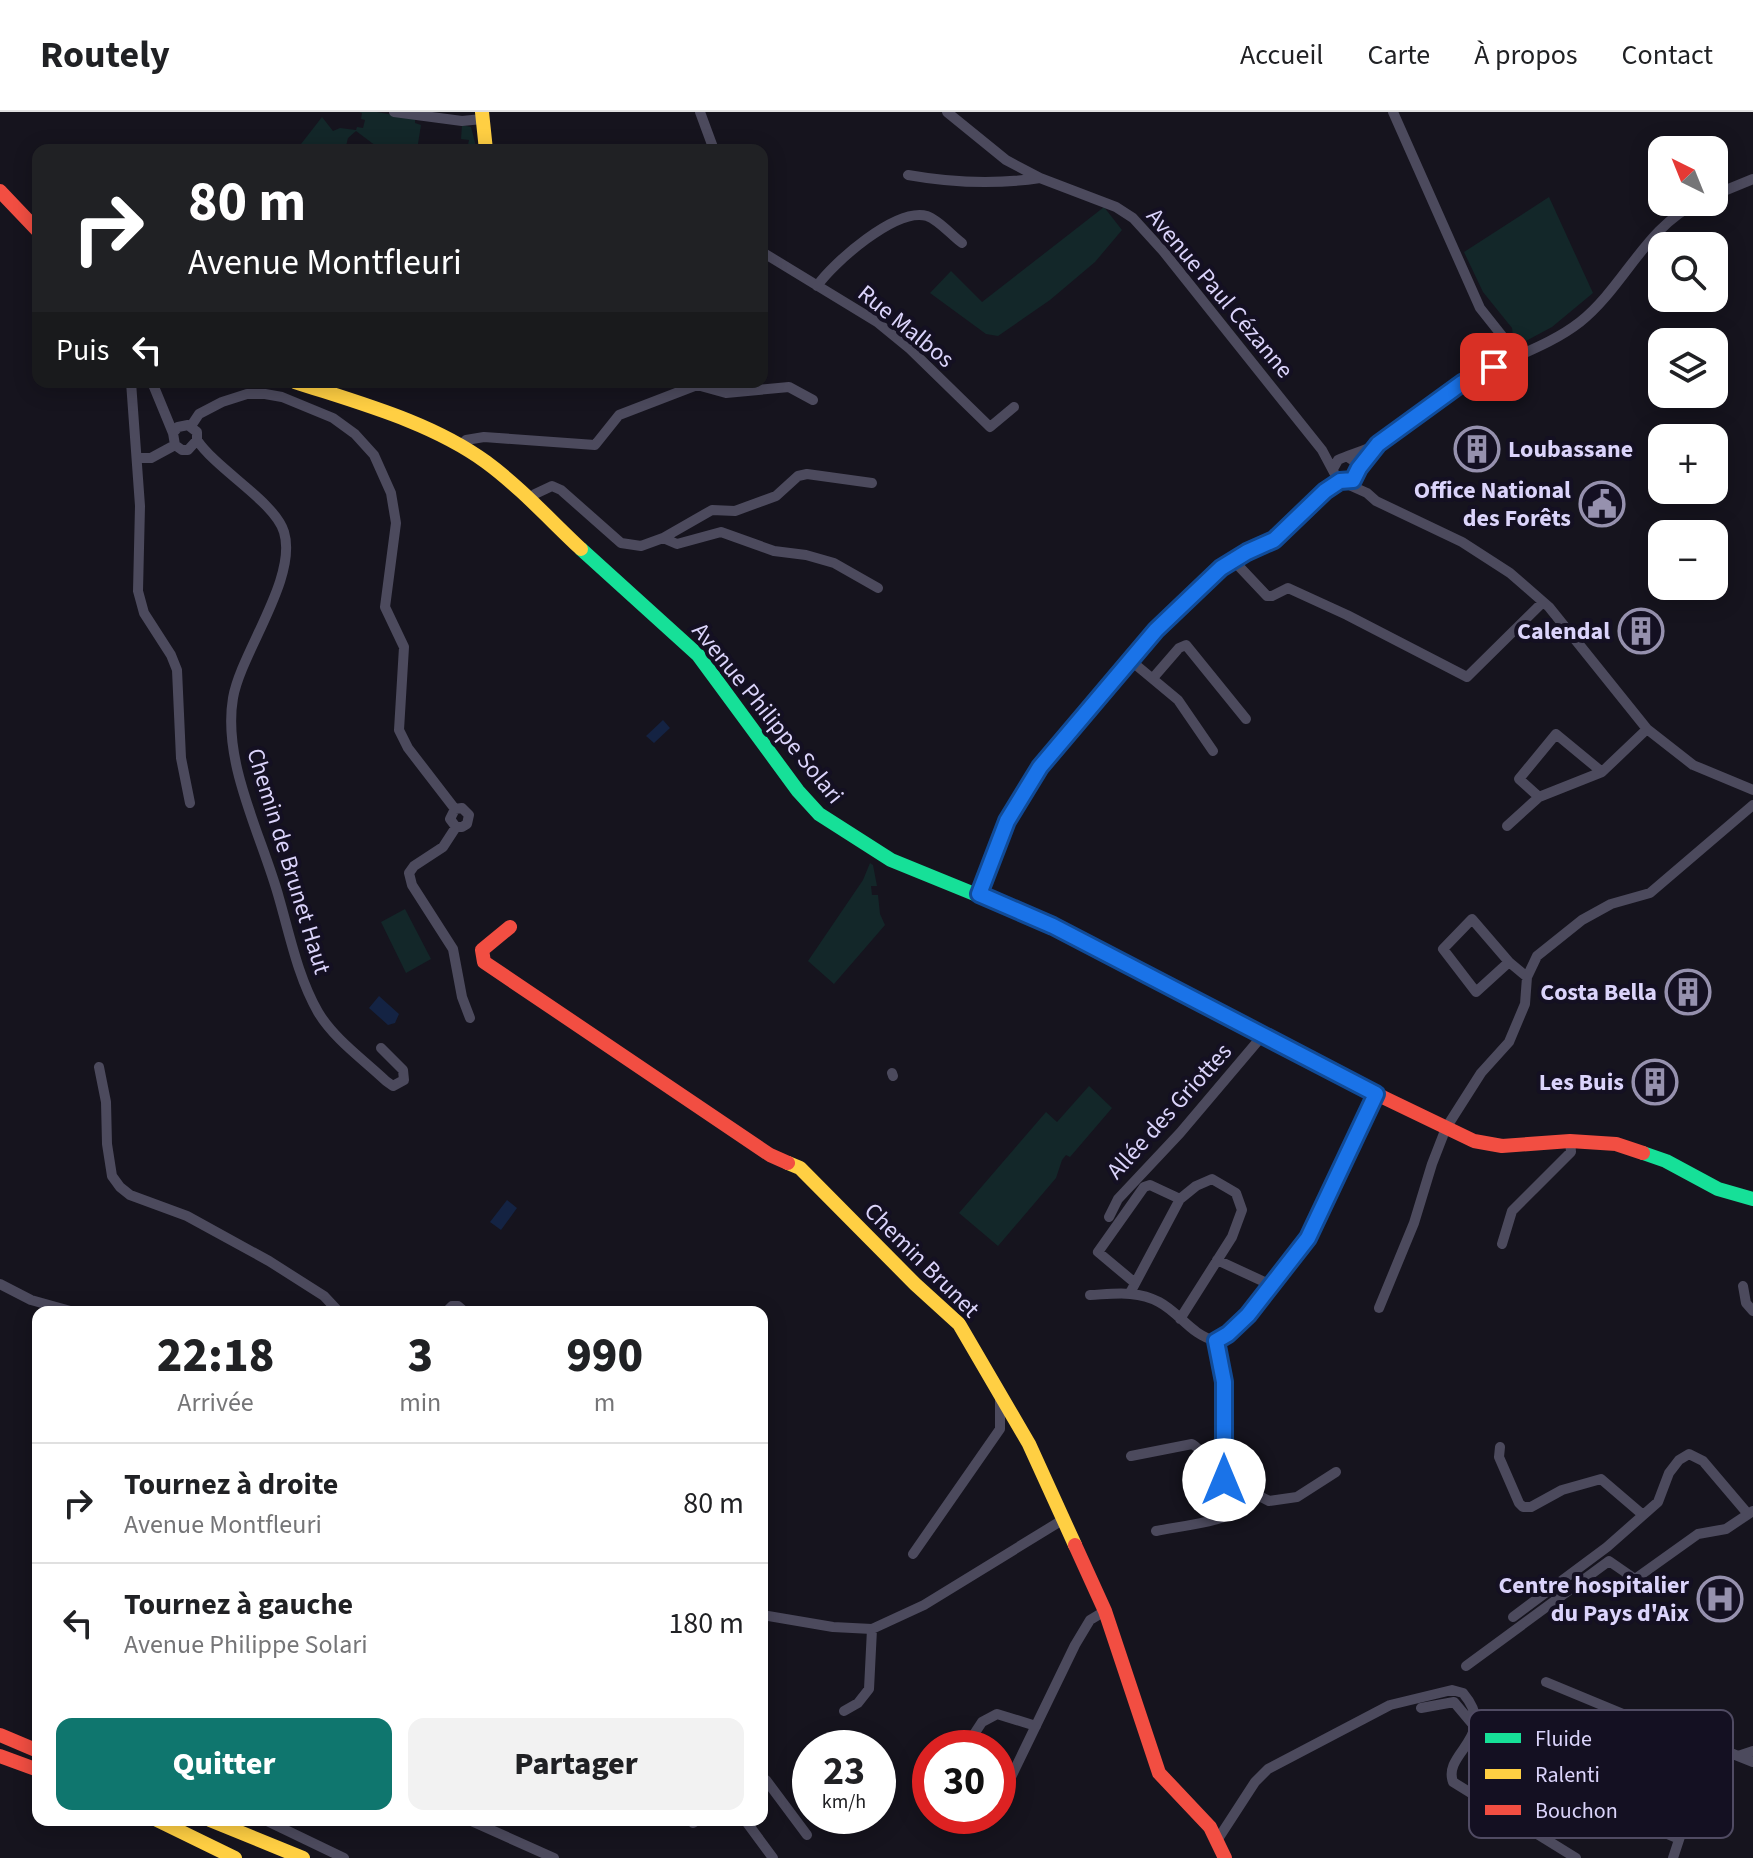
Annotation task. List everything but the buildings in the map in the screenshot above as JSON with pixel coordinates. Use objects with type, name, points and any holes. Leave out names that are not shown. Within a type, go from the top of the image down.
[{"type":"main road","points":[[482,116],[485,144]]},
{"type":"main road","points":[[0,191],[32,225]]},
{"type":"main road","name":"Avenue Philippe Solari","points":[[312,388],[423,428],[487,463],[698,655],[798,791],[819,814],[902,866],[979,894],[1053,926],[1376,1094],[1474,1141],[1502,1146],[1570,1141],[1629,1147],[1666,1161],[1718,1189],[1753,1199]]},
{"type":"main road","name":"Chemin Brunet","points":[[510,927],[482,950],[484,962],[770,1155],[800,1168],[959,1324],[1029,1444],[1105,1611],[1159,1773],[1202,1818],[1218,1839],[1225,1858]]},
{"type":"main road","points":[[0,1735],[32,1748]]},
{"type":"main road","points":[[0,1756],[32,1768]]},
{"type":"main road","points":[[161,1826],[212,1858]]},
{"type":"main road","points":[[169,1826],[235,1858]]},
{"type":"main road","points":[[219,1826],[277,1858]]},
{"type":"main road","points":[[223,1826],[303,1858]]},
{"type":"street","points":[[394,112],[462,121],[482,116]]},
{"type":"street","points":[[700,112],[712,144]]},
{"type":"street","name":"Avenue Paul Cézanne","points":[[947,112],[1006,160],[1040,178],[1116,207],[1133,218],[1163,251],[1322,450],[1338,477]]},
{"type":"street","points":[[1393,112],[1480,308],[1507,342],[1513,358]]},
{"type":"street","points":[[908,175],[994,184],[1040,178]]},
{"type":"street","points":[[1728,189],[1753,179]]},
{"type":"street","points":[[817,286],[827,272],[859,244],[915,216],[928,216],[962,243]]},
{"type":"street","points":[[1338,477],[1336,462],[1378,444],[1462,383],[1556,338],[1579,322],[1607,295],[1673,216]]},
{"type":"street","name":"Rue Malbos","points":[[768,256],[854,306],[899,340],[990,427],[1014,407]]},
{"type":"street","points":[[709,388],[726,393],[789,387],[813,400]]},
{"type":"street","points":[[131,388],[140,506],[138,591],[144,613],[177,670],[181,758],[190,803]]},
{"type":"street","points":[[156,388],[164,411],[182,428]]},
{"type":"street","points":[[460,446],[466,440],[484,437],[595,445],[619,415],[685,388]]},
{"type":"street","points":[[137,458],[151,458],[175,445],[182,428],[199,414],[247,394],[282,397],[333,418],[355,434],[374,455],[391,493],[396,523],[385,607],[404,647],[399,730],[408,748],[455,809],[450,819],[456,827],[443,847],[414,866],[409,873],[412,886],[453,949],[462,997],[470,1018]]},
{"type":"street","name":"Chemin de Brunet Haut","points":[[182,428],[197,432],[197,440],[208,456],[276,518],[284,531],[287,551],[261,630],[232,700],[232,738],[241,782],[311,999],[332,1031],[386,1081],[393,1086],[399,1085],[404,1080],[403,1070],[381,1048]]},
{"type":"street","points":[[188,450],[197,440]]},
{"type":"street","points":[[1338,477],[1353,480],[1378,444]]},
{"type":"street","name":"Chemin de Brunet Haut","points":[[175,445],[182,450],[208,456]]},
{"type":"street","points":[[1322,450],[1355,461],[1367,493]]},
{"type":"street","points":[[528,500],[552,486],[561,490],[621,543],[641,546],[663,538],[712,510],[735,511],[776,496],[798,476],[807,474],[872,483]]},
{"type":"street","points":[[979,894],[996,846],[1040,767],[1130,660],[1171,614],[1233,560],[1274,540],[1338,477]]},
{"type":"street","points":[[1338,477],[1376,501],[1488,558],[1543,602],[1647,729],[1693,765],[1753,790]]},
{"type":"street","points":[[663,538],[677,544],[721,532],[774,551],[834,563],[878,588]]},
{"type":"street","points":[[1233,560],[1267,596],[1288,588],[1304,594],[1467,677],[1543,602]]},
{"type":"street","points":[[1153,678],[1179,648],[1186,645],[1246,719]]},
{"type":"street","points":[[1130,660],[1178,700],[1213,751]]},
{"type":"street","points":[[1507,826],[1539,797],[1602,772],[1647,729]]},
{"type":"street","points":[[1539,797],[1519,779],[1556,734],[1602,772]]},
{"type":"street","points":[[1379,1308],[1414,1223],[1446,1128],[1481,1073],[1509,1042],[1525,1004],[1527,977],[1537,956],[1582,920],[1611,904],[1650,893],[1753,805]]},
{"type":"street","points":[[1509,962],[1476,992],[1443,949],[1472,919],[1509,962],[1527,977]]},
{"type":"street","name":"Allée des Griottes","points":[[1109,1217],[1118,1199],[1180,1133],[1263,1035]]},
{"type":"street","points":[[99,1067],[106,1102],[112,1176],[120,1187],[130,1195],[187,1216],[269,1261],[324,1296],[333,1306]]},
{"type":"street","points":[[1216,1341],[1248,1315],[1308,1238],[1376,1094]]},
{"type":"street","points":[[1502,1244],[1512,1211],[1571,1152],[1570,1141]]},
{"type":"street","points":[[1133,1288],[1180,1199],[1196,1186],[1212,1179],[1236,1193],[1242,1210],[1232,1237],[1180,1319]]},
{"type":"street","points":[[1180,1199],[1150,1185],[1144,1187],[1098,1252],[1133,1288],[1161,1303],[1194,1332],[1216,1341]]},
{"type":"street","points":[[1217,1260],[1271,1285]]},
{"type":"street","points":[[0,1284],[31,1300],[52,1306]]},
{"type":"street","points":[[1743,1286],[1746,1303],[1753,1311]]},
{"type":"street","points":[[1090,1295],[1133,1288]]},
{"type":"street","points":[[1216,1341],[1224,1382],[1224,1480]]},
{"type":"street","points":[[913,1554],[1000,1429],[1000,1397]]},
{"type":"street","points":[[1131,1456],[1192,1444],[1200,1448],[1246,1504],[1241,1511],[1224,1517],[1156,1531]]},
{"type":"street","points":[[1500,1447],[1499,1457],[1523,1507],[1531,1507],[1562,1490],[1601,1479],[1643,1515]]},
{"type":"street","points":[[1466,1666],[1609,1561],[1635,1579],[1698,1534],[1726,1529],[1750,1513],[1703,1461],[1689,1454],[1674,1466],[1658,1502],[1607,1547],[1513,1617]]},
{"type":"street","points":[[1224,1480],[1238,1483],[1269,1501],[1297,1497],[1336,1472]]},
{"type":"street","points":[[768,1616],[833,1627],[872,1629],[924,1605],[1064,1519]]},
{"type":"street","points":[[1016,1767],[1083,1632],[1090,1620],[1105,1611]]},
{"type":"street","points":[[844,1711],[858,1703],[869,1689],[872,1629]]},
{"type":"street","points":[[1546,1682],[1614,1710]]},
{"type":"street","points":[[1218,1839],[1255,1782],[1268,1769],[1390,1705],[1452,1690],[1463,1693],[1473,1710]]},
{"type":"street","points":[[1421,1708],[1454,1702],[1469,1720]]},
{"type":"street","points":[[977,1730],[982,1722],[997,1714],[1036,1726]]},
{"type":"street","points":[[1469,1738],[1451,1771],[1453,1782],[1469,1792]]},
{"type":"street","points":[[1738,1756],[1753,1751]]},
{"type":"street","points":[[1733,1754],[1753,1762]]},
{"type":"street","points":[[768,1786],[807,1835]]},
{"type":"street","points":[[277,1826],[344,1858]]},
{"type":"street","points":[[482,1826],[554,1858]]},
{"type":"street","points":[[749,1826],[773,1858]]},
{"type":"street","points":[[1544,1838],[1576,1858]]},
{"type":"street","points":[[1673,1858],[1679,1839]]},
{"type":"green space","points":[[359,112],[415,119],[415,123],[421,125],[418,144],[373,144],[356,131],[346,144],[301,144],[322,117],[333,131],[340,128],[356,130],[357,127],[363,128],[365,120],[361,119],[362,113]]},
{"type":"green space","points":[[462,125],[471,127],[475,144],[461,139]]},
{"type":"green space","points":[[1549,197],[1593,293],[1552,327],[1522,343],[1513,336],[1512,328],[1483,292],[1464,252]]},
{"type":"green space","points":[[1104,207],[1122,230],[1095,262],[1050,300],[998,336],[986,334],[930,293],[951,271],[982,302]]},
{"type":"green space","points":[[870,863],[877,886],[871,886],[872,895],[878,895],[885,925],[834,984],[808,961],[863,880]]},
{"type":"green space","points":[[405,909],[431,959],[406,973],[381,922]]},
{"type":"green space","points":[[1089,1086],[1112,1108],[1070,1157],[1066,1155],[1056,1178],[998,1246],[959,1213],[1046,1112],[1057,1122]]},
{"type":"water","points":[[663,720],[670,728],[654,743],[646,736]]},
{"type":"water","points":[[379,996],[399,1014],[395,1023],[388,1025],[369,1008]]},
{"type":"water","points":[[507,1200],[517,1208],[501,1230],[490,1222]]},
{"type":"traffic: fast","points":[[581,549],[698,655],[798,791],[819,814],[891,860],[1053,926],[1088,944]]},
{"type":"traffic: fast","points":[[1643,1153],[1666,1161],[1718,1189],[1753,1199]]},
{"type":"traffic: slow","points":[[482,112],[485,144]]},
{"type":"traffic: slow","points":[[313,388],[394,415],[465,448],[511,482],[581,549]]},
{"type":"traffic: slow","points":[[788,1163],[800,1168],[959,1324],[1029,1444],[1075,1545]]},
{"type":"traffic: slow","points":[[169,1826],[235,1858]]},
{"type":"traffic: slow","points":[[225,1826],[303,1858]]},
{"type":"traffic: jam","points":[[0,191],[32,225]]},
{"type":"traffic: jam","points":[[510,927],[482,950],[484,962],[770,1155],[788,1163]]},
{"type":"traffic: jam","points":[[1088,944],[1368,1090],[1474,1141],[1502,1146],[1570,1141],[1616,1144],[1643,1153]]},
{"type":"traffic: jam","points":[[1075,1545],[1105,1611],[1159,1773],[1210,1827],[1225,1858]]},
{"type":"traffic: jam","points":[[0,1735],[32,1748]]},
{"type":"traffic: jam","points":[[0,1756],[32,1768]]},
{"type":"place","name":"Loubassane","points":[[1477,449]]},
{"type":"place","name":"Office National des Forêts","points":[[1602,504]]},
{"type":"place","name":"Calendal","points":[[1641,631]]},
{"type":"place","name":"Costa Bella","points":[[1688,992]]},
{"type":"place","name":"Les Buis","points":[[1655,1082]]},
{"type":"place","name":"Centre hospitalier du Pays d'Aix","points":[[1720,1599]]},
{"type":"route","points":[[1224,1480],[1224,1382],[1216,1341],[1248,1315],[1308,1238],[1376,1094],[1053,926],[979,894],[1007,821],[1040,767],[1171,614],[1221,568],[1282,534],[1325,491],[1340,481],[1346,483],[1353,480],[1378,444],[1462,383],[1494,367]]}]
